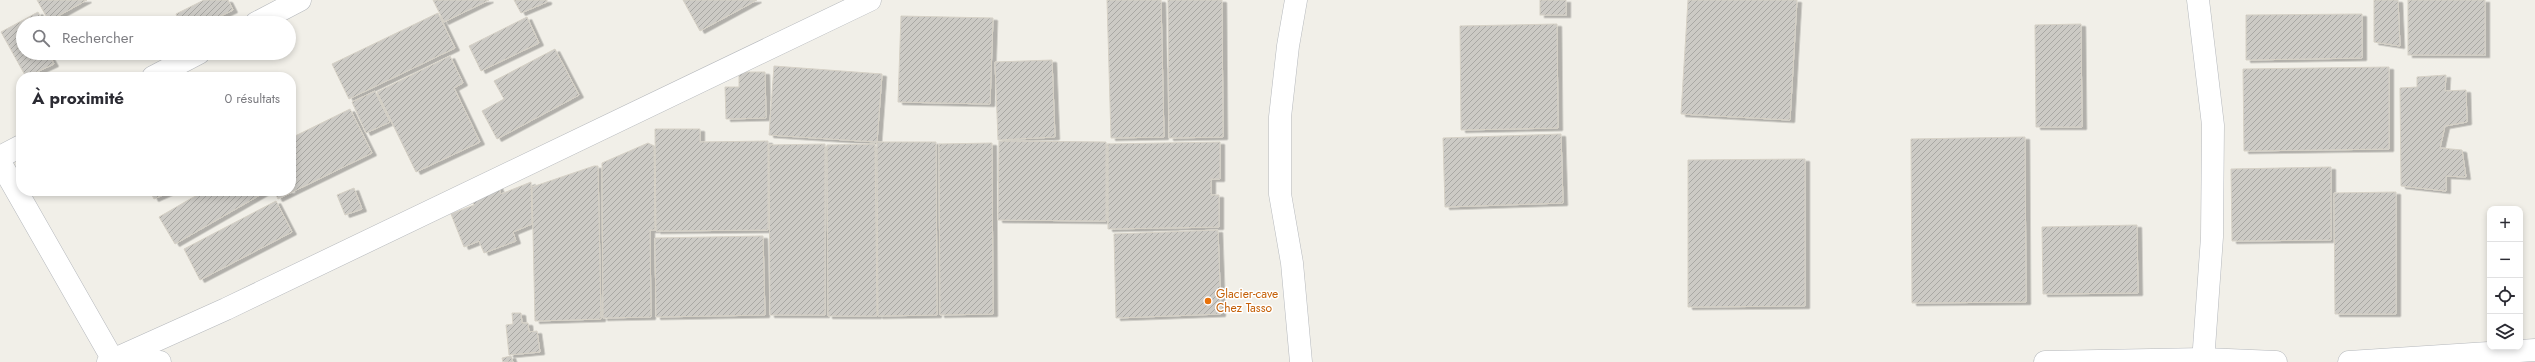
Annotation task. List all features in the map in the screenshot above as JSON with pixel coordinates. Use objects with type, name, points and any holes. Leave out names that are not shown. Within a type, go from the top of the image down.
[{"type":"street","points":[[269,16],[300,0]]},
{"type":"street","points":[[110,361],[233,306],[870,0]]},
{"type":"street","points":[[1296,0],[1288,46],[1280,117],[1280,194],[1292,263],[1301,362]]},
{"type":"street","points":[[2198,0],[2213,125],[2212,237],[2203,360]]},
{"type":"street","points":[[163,72],[186,60]]},
{"type":"street","points":[[0,157],[16,149]]},
{"type":"street","points":[[0,162],[16,191]]},
{"type":"street","points":[[19,196],[110,361]]},
{"type":"street","points":[[2349,362],[2535,350]]},
{"type":"street","points":[[2045,362],[2203,360],[2276,362]]},
{"type":"street","points":[[110,361],[160,362]]},
{"type":"building","points":[[37,0],[87,0],[58,16],[46,16]]},
{"type":"building","points":[[204,0],[228,0],[233,10],[221,16],[177,16],[176,14]]},
{"type":"building","points":[[433,0],[489,0],[444,22]]},
{"type":"building","points":[[514,0],[547,0],[547,2],[521,13]]},
{"type":"building","points":[[683,0],[757,0],[700,31]]},
{"type":"building","points":[[1107,0],[1161,0],[1164,137],[1111,138]]},
{"type":"building","points":[[1168,0],[1222,0],[1223,137],[1169,138]]},
{"type":"building","points":[[1540,0],[1566,0],[1566,15],[1540,15]]},
{"type":"building","points":[[1688,0],[1797,0],[1790,120],[1681,114]]},
{"type":"building","points":[[2374,0],[2398,0],[2400,46],[2374,42]]},
{"type":"building","points":[[2408,0],[2485,0],[2485,55],[2408,55]]},
{"type":"building","points":[[38,12],[40,16],[31,16]]},
{"type":"building","points":[[438,13],[455,48],[349,99],[332,64]]},
{"type":"building","points":[[2362,14],[2362,58],[2246,60],[2246,15]]},
{"type":"building","points":[[901,16],[993,18],[990,104],[898,102]]},
{"type":"building","points":[[527,17],[539,43],[481,71],[469,46]]},
{"type":"building","points":[[16,24],[16,59],[1,32]]},
{"type":"building","points":[[1557,24],[1558,128],[1461,130],[1460,26]]},
{"type":"building","points":[[2081,24],[2082,127],[2036,127],[2035,25]]},
{"type":"building","points":[[555,49],[579,95],[497,139],[482,111],[504,99],[494,81]]},
{"type":"building","points":[[450,56],[463,83],[454,88],[480,142],[416,172],[377,92]]},
{"type":"building","points":[[17,60],[52,60],[54,64],[37,72],[23,72]]},
{"type":"building","points":[[1052,60],[1055,137],[998,140],[995,62]]},
{"type":"building","points":[[774,66],[882,74],[877,142],[769,135]]},
{"type":"building","points":[[2389,67],[2389,149],[2244,151],[2243,69]]},
{"type":"building","points":[[739,72],[765,72],[766,118],[726,119],[725,87],[739,87]]},
{"type":"building","points":[[2446,75],[2445,91],[2466,90],[2467,122],[2445,126],[2440,148],[2462,150],[2466,177],[2446,176],[2446,191],[2401,186],[2400,88],[2417,87],[2417,77]]},
{"type":"building","points":[[375,91],[390,122],[366,133],[352,102]]},
{"type":"building","points":[[350,109],[372,153],[296,190],[296,136]]},
{"type":"building","points":[[655,129],[700,129],[700,142],[768,141],[768,230],[656,231]]},
{"type":"building","points":[[1561,134],[1563,203],[1445,207],[1443,138]]},
{"type":"building","points":[[2025,137],[2026,302],[1912,303],[1911,139]]},
{"type":"building","points":[[999,141],[1106,142],[1106,221],[998,220]]},
{"type":"building","points":[[877,142],[936,142],[937,315],[878,316]]},
{"type":"building","points":[[1220,142],[1220,179],[1211,179],[1211,195],[1219,195],[1219,227],[1108,229],[1108,144]]},
{"type":"building","points":[[648,143],[654,146],[655,230],[650,230],[651,317],[603,318],[602,163]]},
{"type":"building","points":[[992,143],[993,314],[940,315],[939,144]]},
{"type":"building","points":[[825,144],[825,315],[770,315],[769,145]]},
{"type":"building","points":[[875,144],[877,316],[828,316],[827,145]]},
{"type":"building","points":[[1805,159],[1805,306],[1688,307],[1688,160]]},
{"type":"building","points":[[594,166],[598,166],[601,319],[535,321],[532,187]]},
{"type":"building","points":[[2331,167],[2331,240],[2232,241],[2231,169]]},
{"type":"building","points":[[531,182],[532,224],[513,232],[516,241],[484,253],[479,241],[464,247],[451,214],[474,205],[471,197],[498,186],[501,194]]},
{"type":"building","points":[[354,188],[362,209],[345,215],[337,195]]},
{"type":"building","points":[[2396,192],[2396,314],[2335,314],[2334,193]]},
{"type":"building","points":[[152,196],[161,196],[154,199]]},
{"type":"building","points":[[195,196],[258,196],[175,244],[159,217]]},
{"type":"building","points":[[276,196],[284,196],[278,199]]},
{"type":"building","points":[[276,201],[292,232],[200,280],[184,249]]},
{"type":"building","points":[[2137,225],[2138,293],[2043,294],[2042,227]]},
{"type":"building","points":[[1218,230],[1221,314],[1116,318],[1114,234]]},
{"type":"building","points":[[763,236],[765,315],[656,317],[655,238]]},
{"type":"building","points":[[512,313],[521,313],[522,323],[528,323],[529,332],[537,331],[540,352],[509,355],[506,325],[513,324]]},
{"type":"building","points":[[511,356],[513,362],[503,362],[502,358]]},
{"type":"place","name":"Glacier-cave Chez Tasso","points":[[1208,301]]}]
